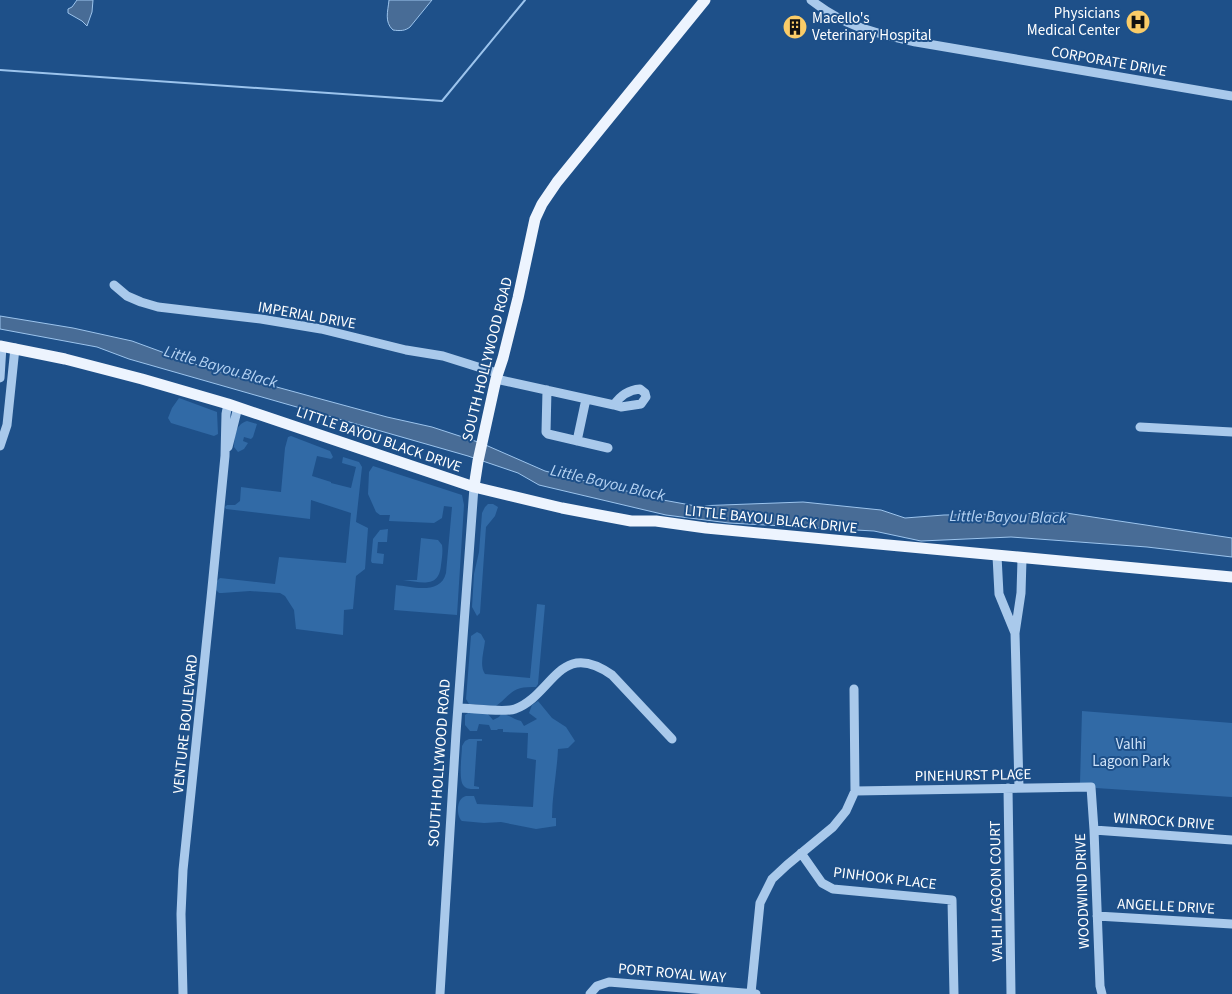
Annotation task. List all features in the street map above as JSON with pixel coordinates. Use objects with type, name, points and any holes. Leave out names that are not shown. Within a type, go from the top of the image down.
[{"type":"main road","name":"SOUTH HOLLYWOOD ROAD","points":[[474,487],[497,376],[514,315],[535,219],[542,204],[557,182],[704,0]]},
{"type":"main road","name":"LITTLE BAYOU BLACK DRIVE","points":[[1,346],[65,359],[233,406],[474,487],[562,508],[630,521],[656,521],[706,528],[1232,577]]},
{"type":"street","name":"CORPORATE DRIVE","points":[[811,0],[826,12],[845,22],[879,34],[1232,96]]},
{"type":"street","name":"IMPERIAL DRIVE","points":[[114,284],[127,296],[158,307],[260,319],[321,329],[406,350],[443,356],[497,376],[614,406]]},
{"type":"street","points":[[0,378],[1,346]]},
{"type":"street","points":[[0,446],[7,425],[15,348]]},
{"type":"street","points":[[547,390],[546,432],[608,448]]},
{"type":"street","points":[[577,441],[586,399]]},
{"type":"street","name":"VENTURE BOULEVARD","points":[[183,994],[181,914],[183,870],[225,456],[233,406]]},
{"type":"street","points":[[1140,427],[1232,432]]},
{"type":"street","name":"SOUTH HOLLYWOOD ROAD","points":[[440,994],[474,487]]},
{"type":"street","points":[[997,556],[999,594],[1015,633]]},
{"type":"street","points":[[1019,788],[1015,633],[1021,593],[1022,558]]},
{"type":"street","points":[[458,708],[513,710],[523,705],[564,673],[587,664],[605,670],[612,675],[672,739]]},
{"type":"street","points":[[751,993],[760,903],[772,879],[787,864],[833,827],[846,811],[855,791],[854,689]]},
{"type":"street","name":"PINEHURST PLACE","points":[[855,791],[1091,787]]},
{"type":"street","name":"WOODWIND DRIVE","points":[[1091,787],[1100,986],[1102,994]]},
{"type":"street","name":"VALHI LAGOON COURT","points":[[1008,788],[1011,994]]},
{"type":"street","name":"WINROCK DRIVE","points":[[1094,830],[1232,840]]},
{"type":"street","name":"PINHOOK PLACE","points":[[801,853],[822,883],[833,889],[952,900],[954,994]]},
{"type":"street","name":"ANGELLE DRIVE","points":[[1097,916],[1232,924]]},
{"type":"street","name":"PORT ROYAL WAY","points":[[590,994],[598,986],[609,982],[756,994]]},
{"type":"green space","points":[[179,398],[217,412],[218,434],[214,436],[171,423],[168,418]]},
{"type":"green space","points":[[247,421],[257,424],[253,437],[251,439],[244,437],[243,441],[248,443],[244,449],[238,452],[234,447],[236,431],[240,425]]},
{"type":"green space","points":[[291,436],[330,451],[333,457],[331,459],[317,456],[312,476],[351,488],[356,467],[342,463],[343,457],[359,462],[362,467],[356,522],[368,528],[365,569],[356,576],[353,609],[344,610],[343,635],[296,629],[294,610],[285,596],[280,593],[250,591],[219,593],[215,589],[216,582],[220,578],[275,584],[279,557],[346,563],[351,513],[311,500],[310,519],[226,509],[225,507],[227,505],[235,505],[240,501],[241,487],[281,492],[285,448],[288,437]]},
{"type":"green space","points":[[373,466],[462,495],[464,505],[457,615],[394,610],[396,585],[425,588],[432,587],[443,580],[446,573],[452,507],[444,506],[442,518],[434,523],[389,521],[390,515],[380,515],[376,512],[368,494],[369,472]]},
{"type":"green space","points":[[488,504],[498,507],[495,516],[486,527],[480,613],[477,616],[472,607],[474,574],[479,552],[482,513]]},
{"type":"green space","points":[[388,529],[387,542],[378,542],[377,553],[384,554],[383,564],[372,563],[373,539],[380,530]]},
{"type":"green space","points":[[421,538],[438,540],[442,545],[440,573],[433,581],[428,582],[403,580],[417,580]]},
{"type":"green space","points":[[537,604],[545,605],[538,684],[536,687],[517,689],[496,706],[469,704],[466,699],[471,636],[477,632],[481,634],[485,641],[482,663],[485,674],[530,678]]},
{"type":"green space","points":[[538,701],[552,718],[566,727],[575,741],[568,748],[558,749],[552,809],[552,818],[556,818],[556,826],[536,829],[501,822],[462,821],[458,807],[460,800],[466,796],[474,796],[477,804],[533,807],[536,760],[527,758],[528,733],[503,732],[503,729],[491,730],[489,725],[479,724],[477,731],[470,731],[465,725],[465,715],[468,713],[487,713],[493,720],[504,714],[521,721],[524,726],[537,719],[529,713],[532,705]]},
{"type":"green space","name":"Valhi Lagoon Park","points":[[1082,711],[1232,723],[1232,797],[1096,788],[1093,784],[1080,783]]},
{"type":"green space","points":[[469,739],[482,739],[482,741],[477,741],[474,786],[479,787],[479,789],[465,787],[461,779],[462,746]]},
{"type":"water","points":[[77,0],[93,0],[92,12],[87,26],[68,13],[68,9]]},
{"type":"water","points":[[389,0],[432,0],[410,27],[400,31],[393,30],[388,23]]},
{"type":"water","name":"Little Bayou Black","points":[[0,316],[73,328],[132,341],[203,367],[387,417],[432,427],[481,443],[545,471],[663,500],[696,506],[803,502],[881,510],[905,518],[944,515],[1066,513],[1232,538],[1232,557],[1147,547],[1011,537],[921,541],[874,531],[729,523],[666,515],[539,485],[518,473],[468,456],[129,359],[97,347],[0,329]]},
{"type":"waterway","points":[[0,70],[442,101],[525,0]]},
{"type":"place","name":"Physicians Medical Center","points":[[1138,22]]},
{"type":"place","name":"Macello's Veterinary Hospital","points":[[795,27]]}]
